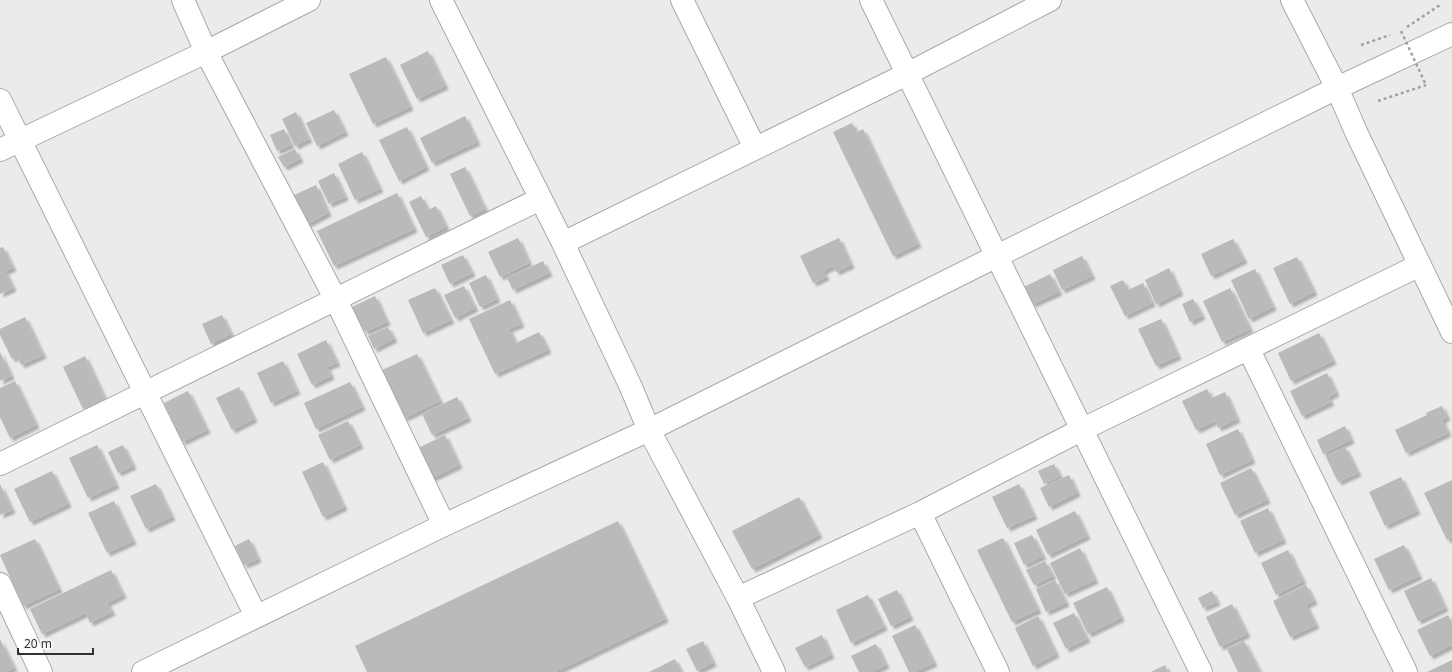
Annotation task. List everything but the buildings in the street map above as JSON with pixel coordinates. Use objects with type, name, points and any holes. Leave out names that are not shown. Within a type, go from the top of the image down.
[{"type":"street","points":[[182,0],[206,52],[336,300],[444,525]]},
{"type":"street","points":[[0,150],[206,52],[309,0]]},
{"type":"street","points":[[441,0],[563,243],[630,385],[649,430],[738,598],[774,672]]},
{"type":"street","points":[[682,0],[755,148]]},
{"type":"street","points":[[871,0],[1201,672]]},
{"type":"street","points":[[563,243],[907,74],[1050,0]]},
{"type":"street","points":[[1292,0],[1337,88],[1357,134],[1452,332]]},
{"type":"street","points":[[143,672],[444,525],[649,430],[1337,88],[1452,34]]},
{"type":"street","points":[[0,100],[256,616]]},
{"type":"street","points":[[0,464],[540,199]]},
{"type":"street","points":[[738,598],[920,513],[1081,430],[1249,350],[1420,265]]},
{"type":"street","points":[[1249,350],[1406,672]]},
{"type":"street","points":[[920,513],[998,672]]},
{"type":"street","points":[[0,584],[41,672]]},
{"type":"path","points":[[1361,45],[1401,31],[1440,5]]},
{"type":"path","points":[[1378,100],[1426,85],[1401,31]]}]
